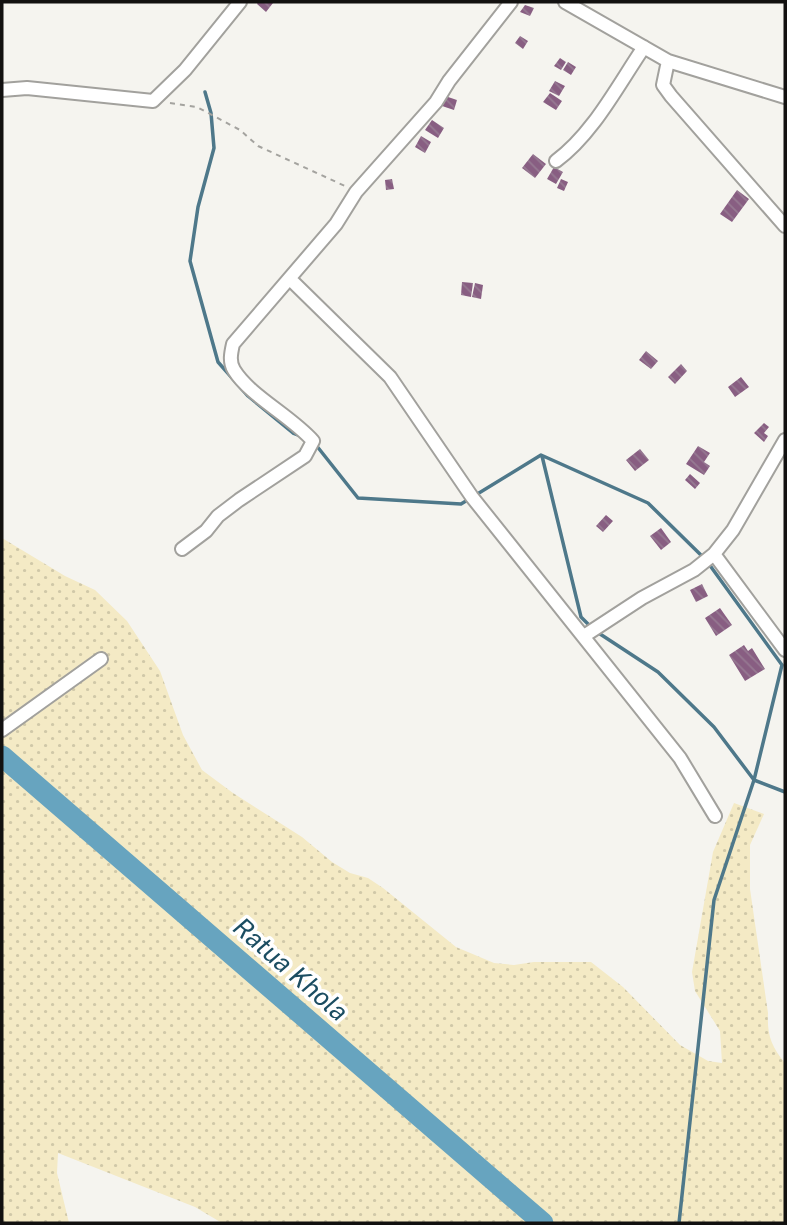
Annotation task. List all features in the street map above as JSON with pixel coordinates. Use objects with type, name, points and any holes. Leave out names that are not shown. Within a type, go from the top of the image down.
[{"type":"street","points":[[2,90],[27,88],[153,102],[185,70],[240,2]]},
{"type":"street","points":[[182,549],[239,500],[305,456],[313,440],[234,370],[230,356],[233,344],[336,224],[356,192],[436,102],[449,80],[510,2]]},
{"type":"street","points":[[565,2],[668,61],[785,97]]},
{"type":"street","points":[[556,161],[585,135],[644,47]]},
{"type":"street","points":[[668,61],[663,85],[688,118],[785,226]]},
{"type":"street","points":[[290,279],[390,376],[472,497],[680,758],[715,816]]},
{"type":"street","points":[[584,636],[642,598],[694,570],[714,554],[733,530],[785,440]]},
{"type":"street","points":[[714,554],[785,650]]},
{"type":"street","points":[[2,730],[101,659]]},
{"type":"path","points":[[153,102],[197,107],[240,130],[258,146],[356,192]]},
{"type":"sand","points":[[2,538],[65,576],[95,590],[127,621],[160,671],[183,735],[202,770],[233,793],[302,837],[332,862],[383,888],[456,947],[494,963],[514,965],[534,962],[591,962],[623,987],[680,1045],[708,1061],[722,1063],[720,1031],[695,991],[692,972],[713,852],[734,803],[764,814],[750,845],[750,889],[769,1034],[773,1046],[785,1063],[785,1223],[222,1223],[195,1207],[58,1153],[57,1173],[69,1223],[2,1223]]},
{"type":"building","points":[[258,2],[271,2],[273,3],[266,12]]},
{"type":"building","points":[[525,5],[534,8],[530,16],[520,12]]},
{"type":"building","points":[[520,36],[528,41],[523,49],[515,43]]},
{"type":"building","points":[[560,58],[566,62],[561,70],[554,66]]},
{"type":"building","points":[[568,62],[576,67],[571,75],[563,70]]},
{"type":"building","points":[[555,81],[565,86],[559,96],[549,91]]},
{"type":"building","points":[[550,93],[562,101],[556,110],[543,102]]},
{"type":"building","points":[[445,96],[457,100],[454,110],[442,106]]},
{"type":"building","points":[[432,120],[444,128],[438,138],[425,130]]},
{"type":"building","points":[[421,136],[431,142],[425,153],[415,147]]},
{"type":"building","points":[[533,154],[546,164],[535,178],[522,168]]},
{"type":"building","points":[[554,167],[563,172],[556,184],[547,179]]},
{"type":"building","points":[[392,179],[394,189],[386,190],[385,180]]},
{"type":"building","points":[[561,179],[568,182],[564,191],[557,188]]},
{"type":"building","points":[[737,190],[749,199],[732,222],[720,214]]},
{"type":"building","points":[[462,282],[473,283],[471,297],[461,295]]},
{"type":"building","points":[[475,283],[483,285],[481,299],[472,297]]},
{"type":"building","points":[[646,351],[658,361],[651,369],[639,360]]},
{"type":"building","points":[[681,364],[687,371],[675,384],[668,377]]},
{"type":"building","points":[[741,377],[749,387],[735,397],[728,387]]},
{"type":"building","points":[[764,423],[769,427],[764,433],[768,436],[764,442],[754,433]]},
{"type":"building","points":[[698,446],[710,453],[704,462],[710,466],[704,475],[686,464]]},
{"type":"building","points":[[640,449],[649,460],[635,471],[626,460]]},
{"type":"building","points":[[690,474],[700,483],[695,489],[685,480]]},
{"type":"building","points":[[606,515],[613,521],[603,532],[596,526]]},
{"type":"building","points":[[661,528],[671,542],[661,550],[650,536]]},
{"type":"building","points":[[702,584],[708,596],[696,602],[690,590]]},
{"type":"building","points":[[720,608],[732,625],[716,636],[705,618]]},
{"type":"building","points":[[744,645],[748,651],[752,648],[765,669],[745,681],[729,655]]},
{"type":"waterway","points":[[205,92],[211,113],[214,148],[198,207],[190,261],[218,362],[248,396],[293,433],[301,436]]},
{"type":"waterway","points":[[316,445],[358,498],[461,504],[541,455],[648,503],[706,560],[782,665],[754,780],[714,900],[679,1223]]},
{"type":"waterway","points":[[542,456],[581,617],[594,630],[658,672],[714,727],[754,780],[785,792]]},
{"type":"waterway","name":"Ratua Khola","points":[[2,756],[543,1223]]}]
